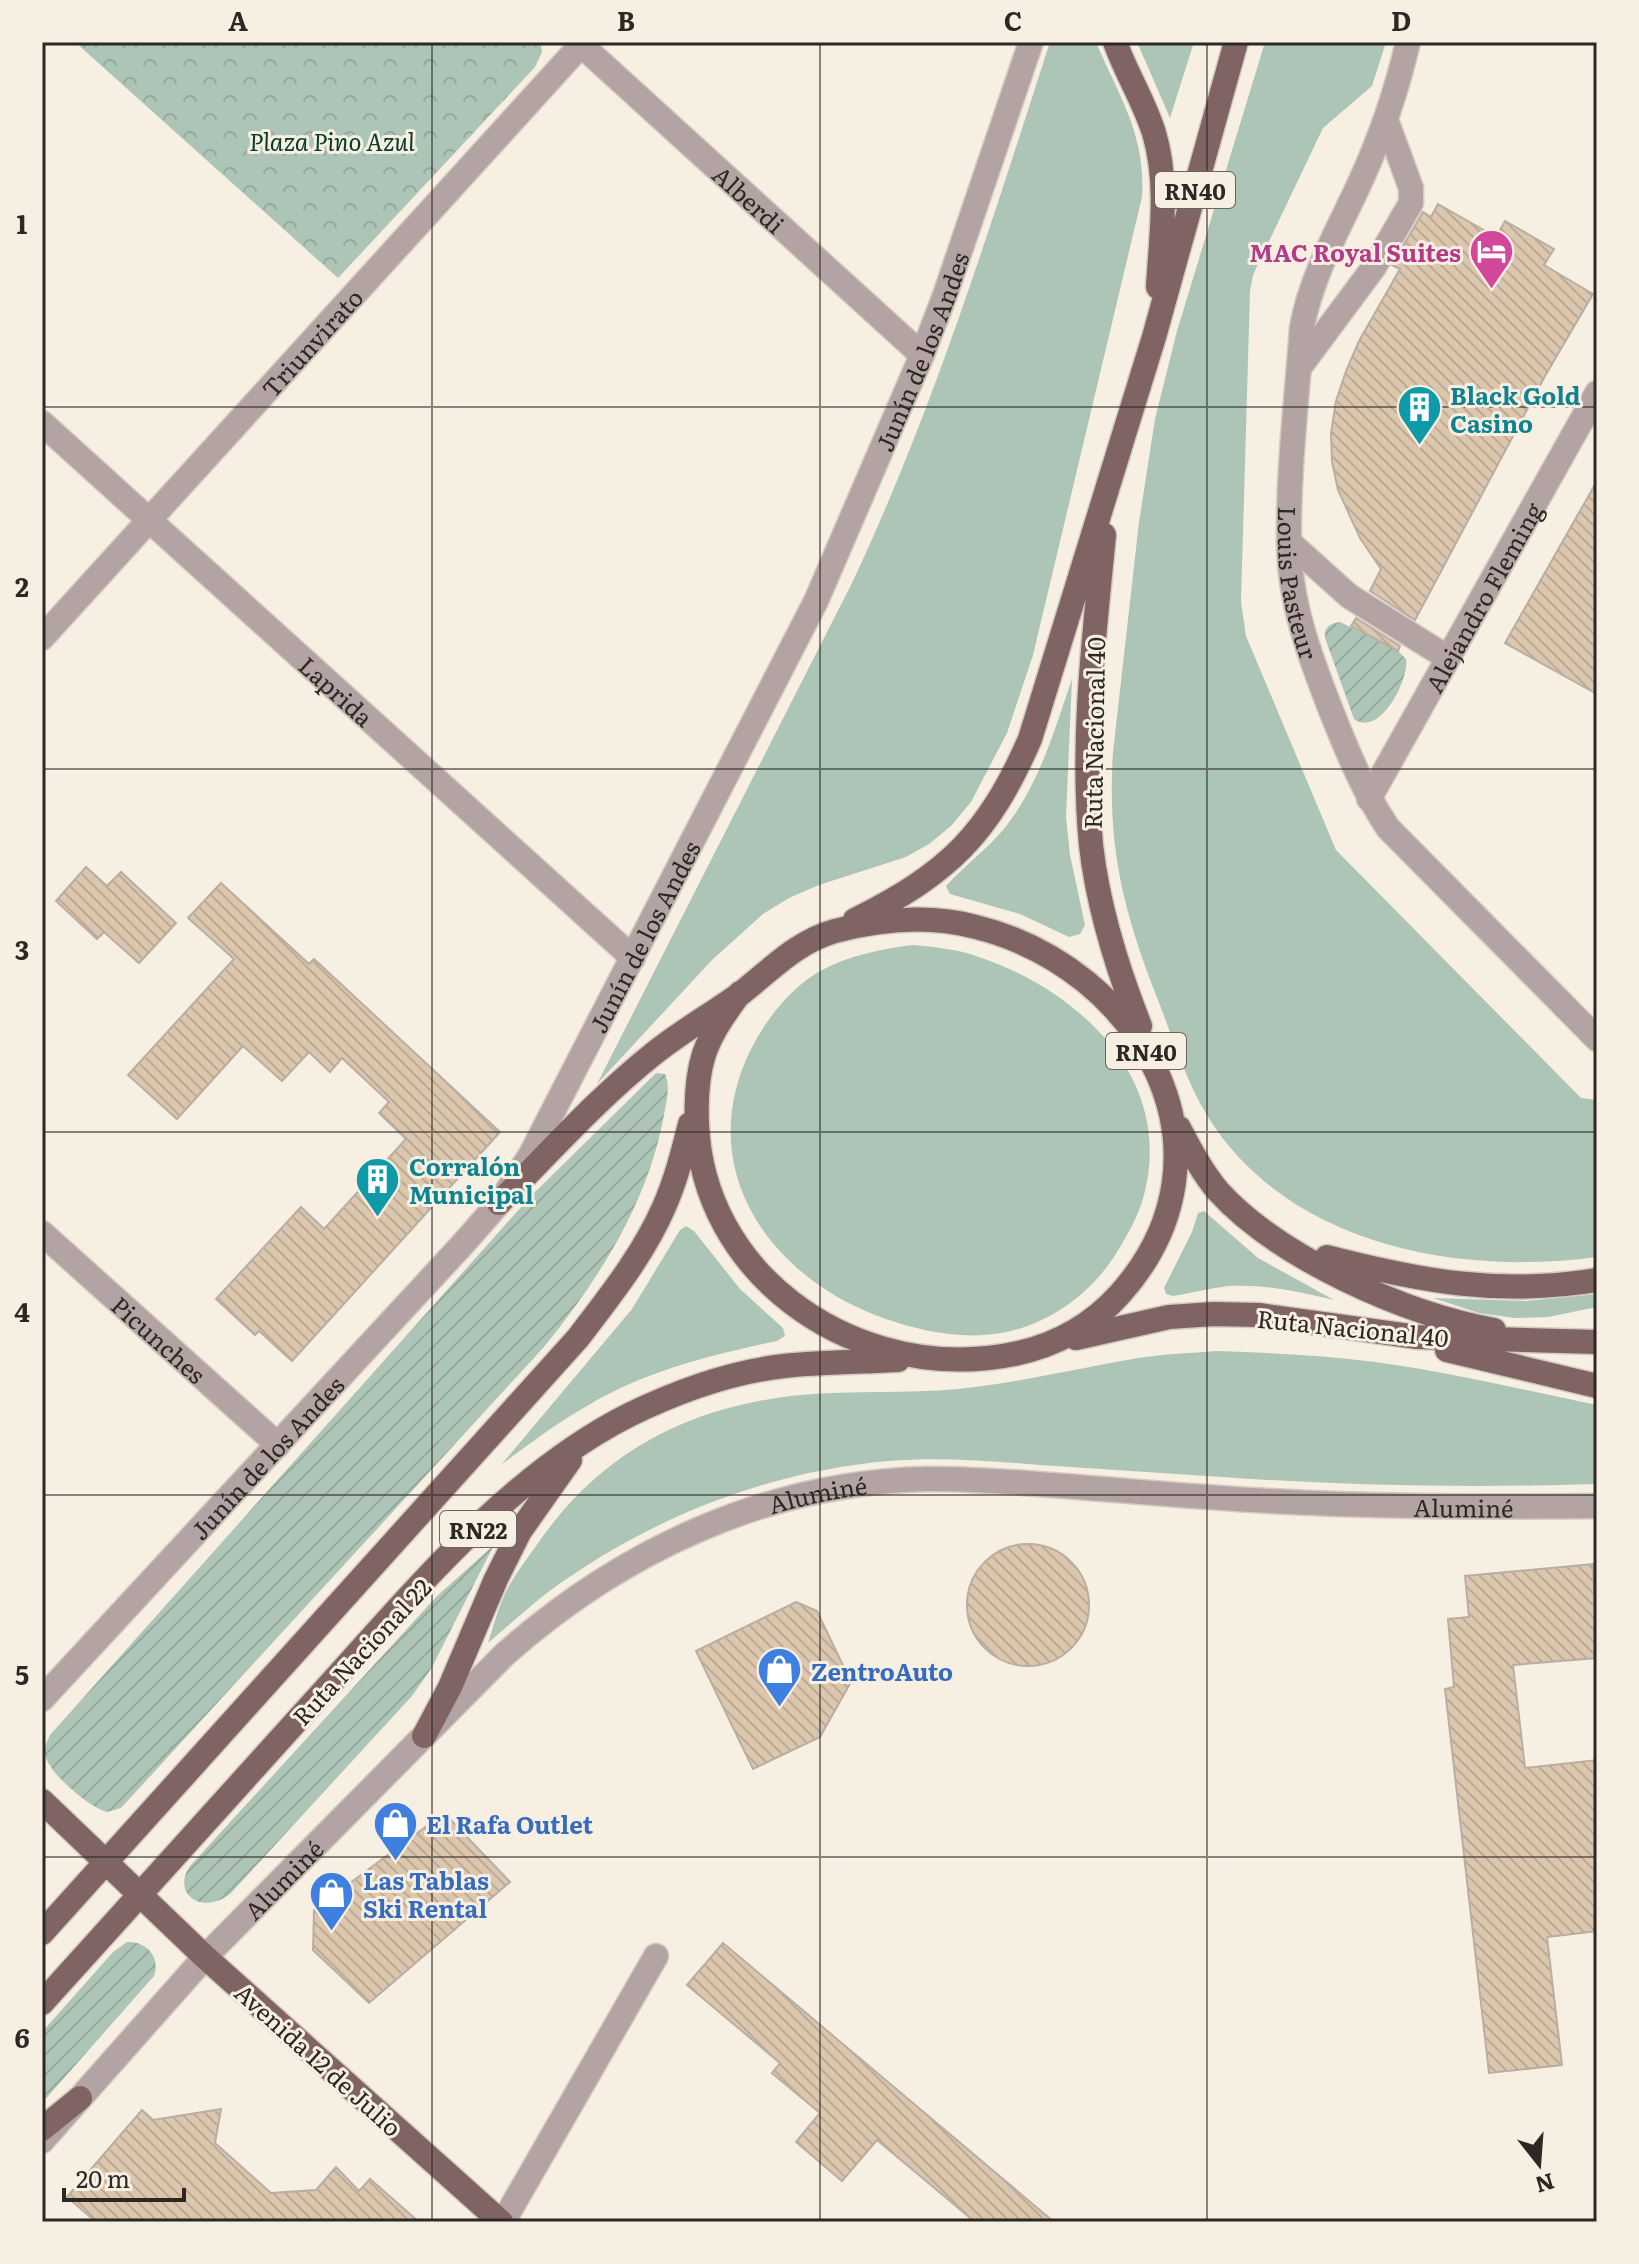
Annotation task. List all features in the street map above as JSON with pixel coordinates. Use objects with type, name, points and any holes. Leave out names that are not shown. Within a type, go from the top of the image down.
[{"type":"main road","points":[[1115,42],[1147,112],[1160,159],[1163,207],[1154,337]]},
{"type":"main road","name":"Ruta Nacional 40","points":[[831,932],[933,875],[959,853],[987,821],[1012,780],[1041,709],[1154,337],[1236,42]]},
{"type":"main road","name":"Ruta Nacional 40","points":[[1109,481],[1091,668],[1087,793],[1090,834],[1101,905],[1115,957],[1157,1072]]},
{"type":"main road","name":"RN40","points":[[928,919],[976,927],[1024,944],[1067,967],[1104,996],[1135,1030],[1157,1072],[1170,1111],[1177,1146],[1175,1184],[1166,1220],[1152,1252],[1108,1308],[1084,1326],[1049,1345],[1015,1355],[971,1360],[929,1359],[886,1352],[847,1337],[809,1315],[747,1259],[724,1224],[707,1188],[698,1145],[696,1102],[703,1056],[719,1023],[740,993],[789,953],[831,932],[880,922],[928,919]]},
{"type":"main road","points":[[499,1203],[627,1076],[677,1035],[740,993]]},
{"type":"main road","name":"Ruta Nacional 22","points":[[42,1933],[578,1338],[641,1252],[664,1209],[679,1169],[696,1102]]},
{"type":"main road","name":"Ruta Nacional 40","points":[[1170,1111],[1195,1158],[1217,1190],[1248,1219],[1287,1247],[1378,1294],[1432,1315],[1563,1342]]},
{"type":"main road","points":[[1287,1247],[1387,1273],[1450,1284],[1545,1286],[1597,1280]]},
{"type":"main road","name":"Ruta Nacional 40","points":[[1049,1345],[1169,1317],[1214,1314],[1259,1315],[1417,1337],[1597,1342]]},
{"type":"main road","points":[[1355,1329],[1597,1386]]},
{"type":"main road","name":"Ruta Nacional 22","points":[[42,2003],[408,1598],[494,1513],[539,1474],[627,1416],[677,1394],[726,1378],[781,1366],[929,1359]]},
{"type":"main road","points":[[424,1736],[450,1687],[520,1531],[580,1445]]},
{"type":"main road","name":"Avenida 12 de Julio","points":[[42,1801],[205,1957],[502,2222]]},
{"type":"main road","points":[[42,2129],[80,2098]]},
{"type":"street","name":"Junín de los Andes","points":[[42,1699],[499,1203],[537,1143],[816,601],[922,355],[1031,42]]},
{"type":"street","name":"Louis Pasteur","points":[[1408,42],[1386,120],[1311,287],[1302,327],[1289,542],[1294,598],[1308,651],[1369,799],[1388,828],[1597,1039]]},
{"type":"street","name":"Alberdi","points":[[579,44],[922,355]]},
{"type":"street","name":"Triunvirato","points":[[42,638],[579,44]]},
{"type":"street","points":[[1299,368],[1374,267],[1411,203],[1411,188],[1386,120]]},
{"type":"street","name":"Alejandro Fleming","points":[[1369,799],[1597,393]]},
{"type":"street","name":"Laprida","points":[[42,423],[633,958]]},
{"type":"street","points":[[1289,542],[1349,596],[1448,658]]},
{"type":"street","name":"Picunches","points":[[42,1233],[278,1445]]},
{"type":"street","name":"Aluminé","points":[[42,2141],[205,1957],[525,1636],[593,1584],[698,1528],[807,1494],[866,1484],[924,1479],[1360,1505],[1597,1506]]},
{"type":"street","points":[[502,2222],[656,1956]]},
{"type":"green space","name":"Plaza Pino Azul","points":[[75,42],[541,42],[542,52],[535,67],[338,278]]},
{"type":"green space","points":[[1050,42],[1096,42],[1135,135],[1140,154],[1142,197],[1033,655],[1007,733],[971,802],[951,826],[906,857],[819,885],[763,914],[712,960],[597,1084],[852,583],[882,517],[960,316]]},
{"type":"green space","points":[[1137,42],[1194,42],[1170,118]]},
{"type":"green space","points":[[1265,42],[1386,42],[1372,86],[1323,128],[1253,275],[1250,291],[1241,602],[1246,636],[1336,850],[1581,1098],[1597,1100],[1597,1257],[1543,1262],[1488,1261],[1433,1255],[1380,1242],[1329,1223],[1283,1196],[1242,1161],[1200,1103],[1186,1074],[1135,937],[1115,849],[1112,786],[1113,752],[1139,522],[1155,419],[1177,331]]},
{"type":"green space","points":[[1340,622],[1398,651],[1406,659],[1403,679],[1391,703],[1374,720],[1364,723],[1354,719],[1325,638],[1328,627]]},
{"type":"green space","points":[[1072,679],[1066,817],[1070,855],[1085,925],[1080,934],[1069,937],[1020,914],[950,894],[946,886],[1016,813],[1044,758]]},
{"type":"green space","points":[[913,945],[976,956],[1013,971],[1049,991],[1082,1015],[1110,1044],[1131,1076],[1145,1113],[1150,1152],[1144,1195],[1125,1238],[1107,1267],[1082,1294],[1052,1315],[1019,1329],[986,1335],[941,1333],[883,1318],[842,1300],[806,1275],[776,1246],[752,1213],[737,1176],[731,1135],[735,1093],[751,1049],[772,1015],[800,985],[822,970],[866,953]]},
{"type":"green space","points":[[656,1073],[665,1074],[668,1094],[657,1147],[634,1209],[602,1267],[544,1347],[121,1808],[107,1812],[80,1797],[48,1761],[45,1749],[50,1735],[530,1197]]},
{"type":"green space","points":[[1204,1211],[1258,1258],[1334,1300],[1256,1286],[1222,1287],[1173,1296],[1166,1294],[1164,1288],[1198,1213]]},
{"type":"green space","points":[[686,1226],[694,1231],[740,1289],[783,1328],[785,1336],[777,1341],[679,1366],[632,1383],[565,1419],[501,1465],[632,1309],[680,1230]]},
{"type":"green space","points":[[1597,1294],[1597,1307],[1548,1317],[1515,1318],[1479,1313],[1433,1298],[1527,1301]]},
{"type":"green space","points":[[1217,1351],[1375,1362],[1597,1405],[1597,1484],[1362,1484],[946,1459],[846,1466],[762,1485],[681,1515],[642,1534],[557,1585],[488,1643],[508,1588],[561,1513],[618,1460],[650,1439],[685,1423],[721,1410],[801,1395],[958,1389],[1138,1358]]},
{"type":"green space","points":[[494,1545],[431,1669],[412,1696],[231,1893],[210,1903],[192,1899],[184,1885],[190,1866],[437,1596]]},
{"type":"green space","points":[[127,1942],[146,1947],[154,1957],[154,1976],[42,2103],[42,2032],[113,1952]]},
{"type":"building","name":"Black Gold Casino","points":[[1438,204],[1496,237],[1505,221],[1554,249],[1544,265],[1593,294],[1545,376],[1415,620],[1370,591],[1381,569],[1360,538],[1338,490],[1332,462],[1331,433],[1336,401],[1346,371],[1359,341],[1400,269],[1392,265],[1423,212],[1431,217]]},
{"type":"building","points":[[1597,481],[1597,694],[1505,643]]},
{"type":"building","points":[[1356,618],[1400,646],[1398,651],[1351,626]]},
{"type":"building","points":[[86,867],[107,886],[121,872],[176,923],[139,963],[104,932],[97,939],[56,901]]},
{"type":"building","points":[[221,883],[309,964],[314,959],[500,1132],[292,1361],[259,1331],[255,1335],[216,1299],[301,1207],[324,1229],[406,1139],[379,1113],[389,1102],[342,1058],[330,1072],[309,1052],[282,1081],[243,1046],[177,1119],[128,1075],[234,959],[188,918]]},
{"type":"building","points":[[1028,1544],[1051,1548],[1071,1562],[1085,1582],[1089,1605],[1085,1628],[1071,1648],[1051,1662],[1028,1666],[1005,1662],[985,1648],[971,1628],[967,1605],[971,1582],[985,1562],[1005,1548]]},
{"type":"building","points":[[1593,1564],[1597,1658],[1513,1665],[1525,1768],[1597,1760],[1597,1931],[1547,1937],[1562,2065],[1489,2073],[1445,1689],[1454,1687],[1448,1619],[1469,1617],[1465,1576]]},
{"type":"building","name":"ZentroAuto","points":[[796,1602],[817,1611],[851,1682],[820,1737],[753,1769],[696,1651]]},
{"type":"building","points":[[444,1813],[510,1882],[369,2003],[313,1950],[314,1910]]},
{"type":"building","points":[[723,1943],[1054,2222],[975,2222],[877,2140],[842,2181],[796,2142],[820,2113],[772,2073],[780,2063],[687,1985]]},
{"type":"building","points":[[221,2109],[215,2143],[271,2193],[316,2190],[336,2167],[359,2191],[370,2179],[419,2222],[96,2222],[67,2197],[142,2110],[153,2120]]},
{"type":"place","name":"MAC Royal Suites","points":[[1492,290]]},
{"type":"place","name":"Black Gold Casino","points":[[1419,447]]},
{"type":"place","name":"Corralón Municipal","points":[[378,1218]]},
{"type":"place","name":"ZentroAuto","points":[[780,1709]]},
{"type":"place","name":"El Rafa Outlet","points":[[395,1862]]},
{"type":"place","name":"Las Tablas Ski Rental","points":[[332,1932]]}]
